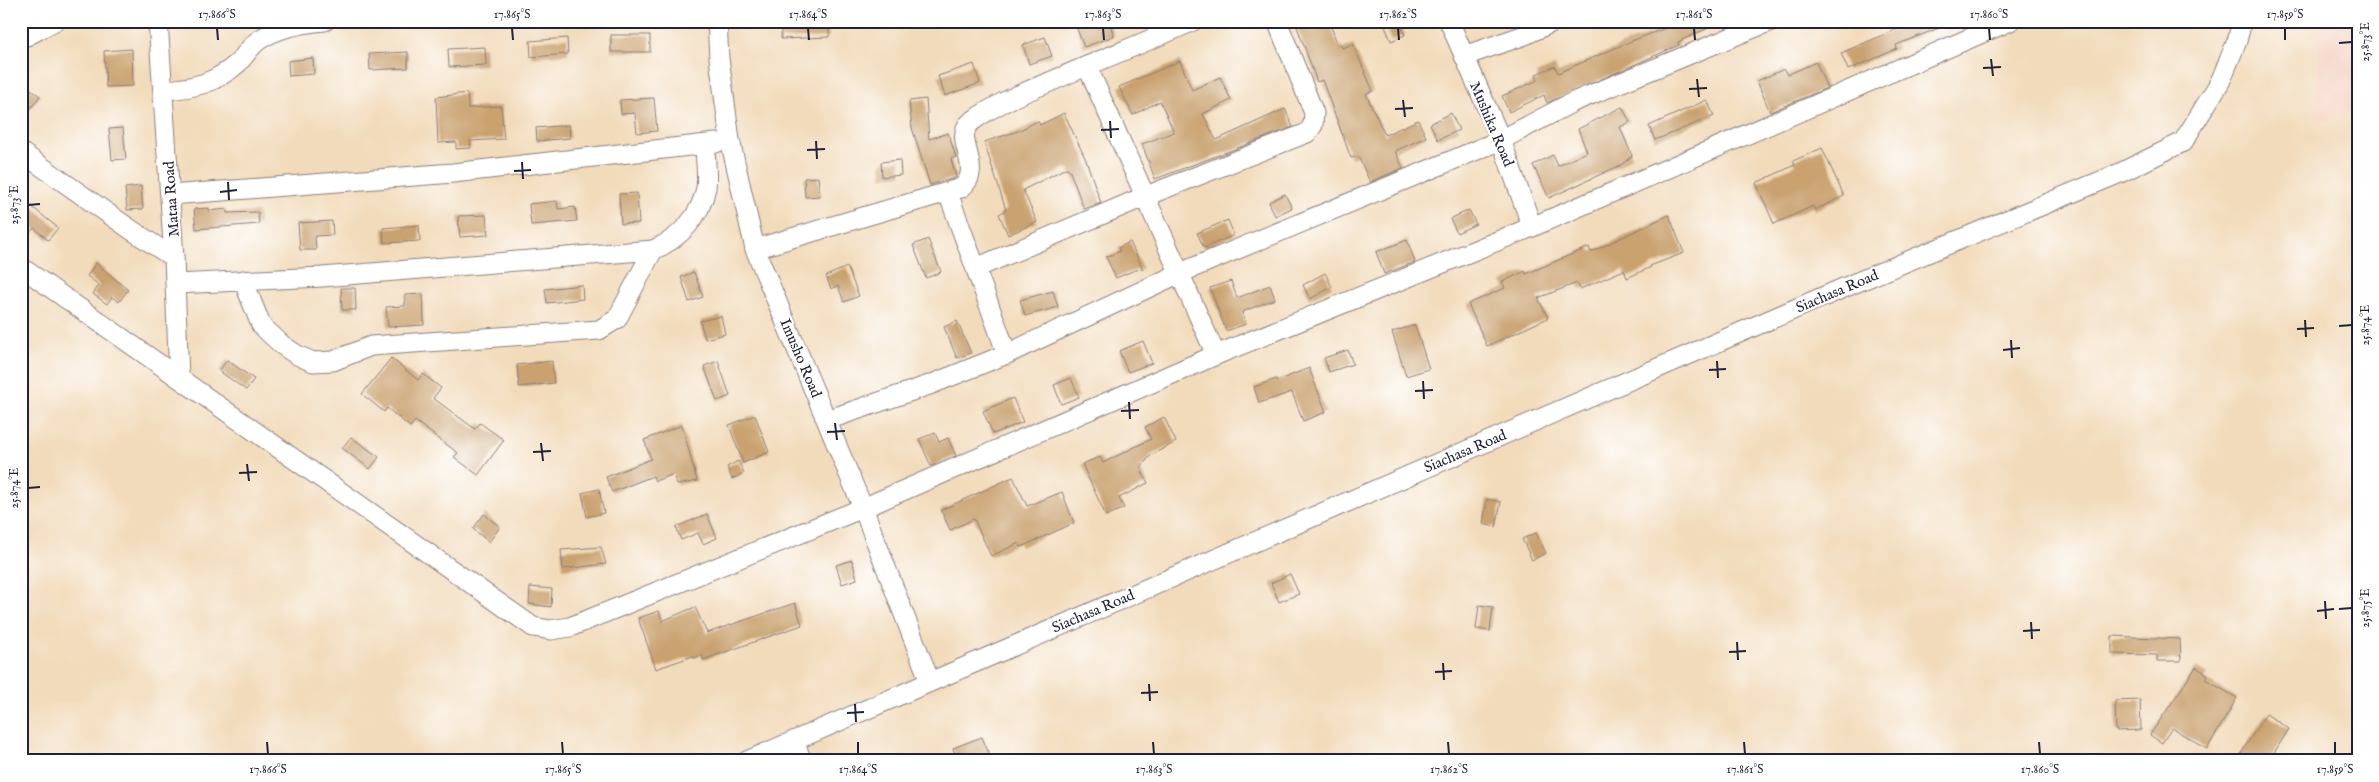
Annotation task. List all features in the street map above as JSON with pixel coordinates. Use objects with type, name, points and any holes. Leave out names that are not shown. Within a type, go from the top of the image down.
[{"type":"street","points":[[21,36],[27,36],[55,21]]},
{"type":"street","name":"Mataa Road","points":[[158,21],[176,284],[179,378]]},
{"type":"street","points":[[164,90],[194,88],[217,78],[238,62],[257,41],[279,29],[325,21]]},
{"type":"street","name":"Imusho Road","points":[[717,21],[719,58],[730,140],[755,249],[862,508],[930,682]]},
{"type":"street","points":[[755,249],[948,193],[968,182],[972,172],[964,134],[970,124],[1012,98],[1087,66],[1157,29],[1193,21]]},
{"type":"street","points":[[976,268],[1146,196],[1308,133],[1313,125],[1314,113],[1277,21]]},
{"type":"street","name":"Mushika Road","points":[[1449,21],[1501,140],[1532,227]]},
{"type":"street","points":[[1464,56],[1525,35],[1555,21]]},
{"type":"street","points":[[826,420],[932,384],[1006,354],[1180,273],[1501,140],[1573,102],[1771,21]]},
{"type":"street","points":[[21,266],[533,627],[552,630],[570,627],[862,508],[1216,355],[1532,227],[2010,21]]},
{"type":"street","name":"Siachasa Road","points":[[747,761],[1855,282],[2120,173],[2183,142],[2220,82],[2237,40],[2242,21]]},
{"type":"street","points":[[1087,66],[1216,355]]},
{"type":"street","points":[[170,195],[453,173],[705,146],[730,140]]},
{"type":"street","points":[[176,284],[322,276],[653,250],[671,242],[690,224],[706,187],[705,146]]},
{"type":"street","points":[[21,152],[130,230],[174,258]]},
{"type":"street","points":[[948,193],[1006,354]]},
{"type":"street","points":[[242,280],[261,325],[282,345],[297,355],[313,362],[333,361],[371,346],[599,330],[616,319],[653,250]]},
{"type":"street","points":[[794,741],[802,761]]},
{"type":"shaded area","points":[[2320,21],[2358,21],[2358,109],[2316,124]]},
{"type":"building","points":[[803,21],[829,22],[829,37],[781,39],[781,24],[803,23]]},
{"type":"building","points":[[1074,21],[1109,21],[1114,36],[1084,47]]},
{"type":"building","points":[[1295,21],[1329,21],[1338,46],[1341,45],[1342,48],[1353,44],[1373,91],[1366,94],[1385,135],[1418,120],[1426,137],[1395,151],[1403,168],[1370,182],[1358,156],[1351,158],[1322,80],[1317,82]]},
{"type":"building","points":[[1383,21],[1399,21],[1405,35],[1391,41]]},
{"type":"building","points":[[1684,21],[1723,21],[1678,42],[1679,45],[1547,103],[1544,95],[1509,112],[1502,96],[1538,80],[1536,74],[1555,66],[1558,73],[1629,42]]},
{"type":"building","points":[[1916,21],[1954,22],[1896,45],[1897,49],[1848,70],[1841,53]]},
{"type":"building","points":[[611,35],[650,35],[650,52],[611,52]]},
{"type":"building","points":[[1045,37],[1052,56],[1029,64],[1023,45]]},
{"type":"building","points":[[567,38],[568,54],[531,57],[530,41]]},
{"type":"building","points":[[485,47],[486,65],[449,67],[448,49]]},
{"type":"building","points":[[132,49],[133,86],[106,87],[104,51]]},
{"type":"building","points":[[408,52],[408,68],[370,70],[369,54]]},
{"type":"building","points":[[313,58],[314,74],[289,76],[288,61]]},
{"type":"building","points":[[1180,61],[1192,90],[1220,77],[1231,100],[1203,114],[1216,140],[1285,109],[1293,127],[1155,179],[1142,144],[1174,132],[1160,101],[1133,115],[1119,87]]},
{"type":"building","points":[[1816,62],[1827,88],[1770,112],[1757,81],[1784,69],[1787,75]]},
{"type":"building","points":[[974,64],[980,83],[945,96],[938,76]]},
{"type":"building","points":[[21,82],[40,96],[21,121]]},
{"type":"building","points":[[467,93],[468,108],[501,106],[504,139],[470,141],[471,148],[456,149],[456,142],[438,143],[436,97]]},
{"type":"building","points":[[654,98],[657,131],[637,133],[635,113],[621,114],[620,100]]},
{"type":"building","points":[[926,99],[929,139],[948,133],[956,157],[951,159],[955,178],[930,185],[912,128],[909,101]]},
{"type":"building","points":[[1707,100],[1714,116],[1655,140],[1649,126]]},
{"type":"building","points":[[1622,107],[1630,122],[1620,127],[1632,156],[1621,165],[1549,198],[1533,165],[1553,155],[1558,166],[1587,152],[1578,129]]},
{"type":"building","points":[[1064,113],[1086,160],[1101,203],[1084,209],[1069,169],[1066,168],[1023,190],[1037,222],[1008,235],[999,214],[1006,210],[984,142],[1018,131],[1038,121],[1040,125]]},
{"type":"building","points":[[1451,113],[1459,130],[1438,140],[1430,124]]},
{"type":"building","points":[[569,125],[570,138],[537,141],[536,128]]},
{"type":"building","points":[[123,128],[126,159],[112,160],[109,129]]},
{"type":"building","points":[[1822,148],[1844,196],[1815,210],[1813,206],[1774,224],[1756,183],[1795,165],[1793,161]]},
{"type":"building","points":[[900,160],[901,175],[882,177],[881,162]]},
{"type":"building","points":[[818,177],[820,196],[805,197],[804,178]]},
{"type":"building","points":[[141,186],[143,209],[127,210],[125,188]]},
{"type":"building","points":[[637,193],[639,223],[621,224],[619,194]]},
{"type":"building","points":[[1285,194],[1292,208],[1275,216],[1269,202]]},
{"type":"building","points":[[557,201],[558,209],[575,207],[577,221],[531,225],[529,204]]},
{"type":"building","points":[[31,206],[58,228],[48,240],[34,228],[21,243],[21,218]]},
{"type":"building","points":[[209,208],[209,211],[226,209],[227,213],[258,212],[259,224],[196,229],[194,209]]},
{"type":"building","points":[[1469,210],[1476,224],[1457,233],[1450,219]]},
{"type":"building","points":[[486,215],[488,235],[460,237],[458,216]]},
{"type":"building","points":[[1669,215],[1684,253],[1650,266],[1627,278],[1624,270],[1580,289],[1577,283],[1538,298],[1548,318],[1487,346],[1468,304],[1505,288],[1502,282],[1525,271],[1526,274],[1589,247],[1591,252]]},
{"type":"building","points":[[1228,220],[1234,235],[1204,248],[1197,233]]},
{"type":"building","points":[[332,221],[333,235],[315,236],[316,250],[300,250],[298,223]]},
{"type":"building","points":[[419,225],[420,241],[384,243],[383,228]]},
{"type":"building","points":[[928,239],[941,272],[926,278],[913,245]]},
{"type":"building","points":[[1407,240],[1415,262],[1384,274],[1376,252]]},
{"type":"building","points":[[1130,242],[1143,269],[1135,270],[1116,278],[1106,257],[1120,251],[1118,248]]},
{"type":"building","points":[[96,263],[128,290],[119,302],[112,297],[107,304],[93,294],[99,285],[87,276]]},
{"type":"building","points":[[847,267],[859,296],[844,302],[838,286],[831,289],[826,276]]},
{"type":"building","points":[[694,272],[703,297],[689,302],[681,277]]},
{"type":"building","points":[[1325,273],[1332,287],[1310,299],[1303,285]]},
{"type":"building","points":[[1231,281],[1237,298],[1270,285],[1275,299],[1242,312],[1246,324],[1226,331],[1210,288]]},
{"type":"building","points":[[582,285],[583,299],[547,303],[545,289]]},
{"type":"building","points":[[341,288],[355,288],[356,310],[342,310]]},
{"type":"building","points":[[1053,291],[1058,307],[1025,316],[1020,300]]},
{"type":"building","points":[[423,294],[424,325],[388,327],[386,307],[405,306],[405,295]]},
{"type":"building","points":[[721,316],[725,334],[705,339],[700,321]]},
{"type":"building","points":[[957,321],[971,353],[957,358],[944,327]]},
{"type":"building","points":[[1415,325],[1429,369],[1406,376],[1392,332]]},
{"type":"building","points":[[1143,341],[1152,363],[1128,372],[1119,351]]},
{"type":"building","points":[[1348,350],[1353,364],[1329,372],[1324,358]]},
{"type":"building","points":[[391,358],[418,380],[423,374],[441,388],[433,398],[475,429],[480,423],[504,440],[478,475],[454,457],[458,453],[415,421],[410,427],[387,408],[384,412],[362,394]]},
{"type":"building","points":[[227,360],[254,379],[246,390],[219,371]]},
{"type":"building","points":[[552,361],[554,383],[519,387],[517,365]]},
{"type":"building","points":[[718,361],[730,396],[717,401],[704,366]]},
{"type":"building","points":[[1309,368],[1326,412],[1303,421],[1292,392],[1259,403],[1254,387],[1276,379],[1277,381]]},
{"type":"building","points":[[1071,378],[1079,397],[1061,404],[1054,385]]},
{"type":"building","points":[[1013,398],[1023,422],[993,434],[983,411]]},
{"type":"building","points":[[755,415],[769,452],[743,463],[729,425]]},
{"type":"building","points":[[1164,417],[1176,442],[1151,455],[1140,468],[1148,483],[1119,498],[1124,508],[1106,516],[1082,464],[1100,457],[1103,463],[1151,439],[1145,427]]},
{"type":"building","points":[[682,425],[697,481],[677,485],[674,474],[655,481],[653,476],[612,492],[606,477],[651,459],[644,440]]},
{"type":"building","points":[[935,433],[939,442],[948,438],[956,456],[931,466],[919,439]]},
{"type":"building","points":[[351,437],[379,457],[370,469],[342,448]]},
{"type":"building","points":[[738,461],[744,473],[732,479],[727,467]]},
{"type":"building","points":[[1013,477],[1027,506],[1062,492],[1074,523],[1021,547],[1019,543],[991,556],[974,519],[950,530],[941,510]]},
{"type":"building","points":[[599,489],[604,513],[587,517],[582,493]]},
{"type":"building","points":[[1487,499],[1501,502],[1496,527],[1483,524]]},
{"type":"building","points":[[484,514],[500,527],[489,542],[473,529]]},
{"type":"building","points":[[707,514],[717,538],[703,544],[698,533],[681,540],[676,527]]},
{"type":"building","points":[[1536,533],[1546,553],[1532,560],[1522,539]]},
{"type":"building","points":[[601,547],[606,564],[563,569],[561,550]]},
{"type":"building","points":[[852,560],[857,579],[842,584],[836,565]]},
{"type":"building","points":[[1290,574],[1299,594],[1279,602],[1271,583]]},
{"type":"building","points":[[530,587],[552,589],[551,607],[529,604]]},
{"type":"building","points":[[795,603],[802,625],[703,660],[702,655],[694,658],[693,656],[656,669],[638,618],[659,611],[662,621],[695,607],[707,633]]},
{"type":"building","points":[[1479,605],[1493,607],[1490,631],[1476,629]]},
{"type":"building","points":[[2112,636],[2180,639],[2181,661],[2157,661],[2157,655],[2112,654]]},
{"type":"building","points":[[2196,667],[2208,675],[2205,679],[2237,698],[2207,749],[2172,728],[2162,743],[2150,735]]},
{"type":"building","points":[[2140,700],[2141,730],[2116,731],[2115,701]]},
{"type":"building","points":[[2266,714],[2289,729],[2269,761],[2236,761]]},
{"type":"building","points":[[982,737],[992,761],[957,761],[953,748]]}]
